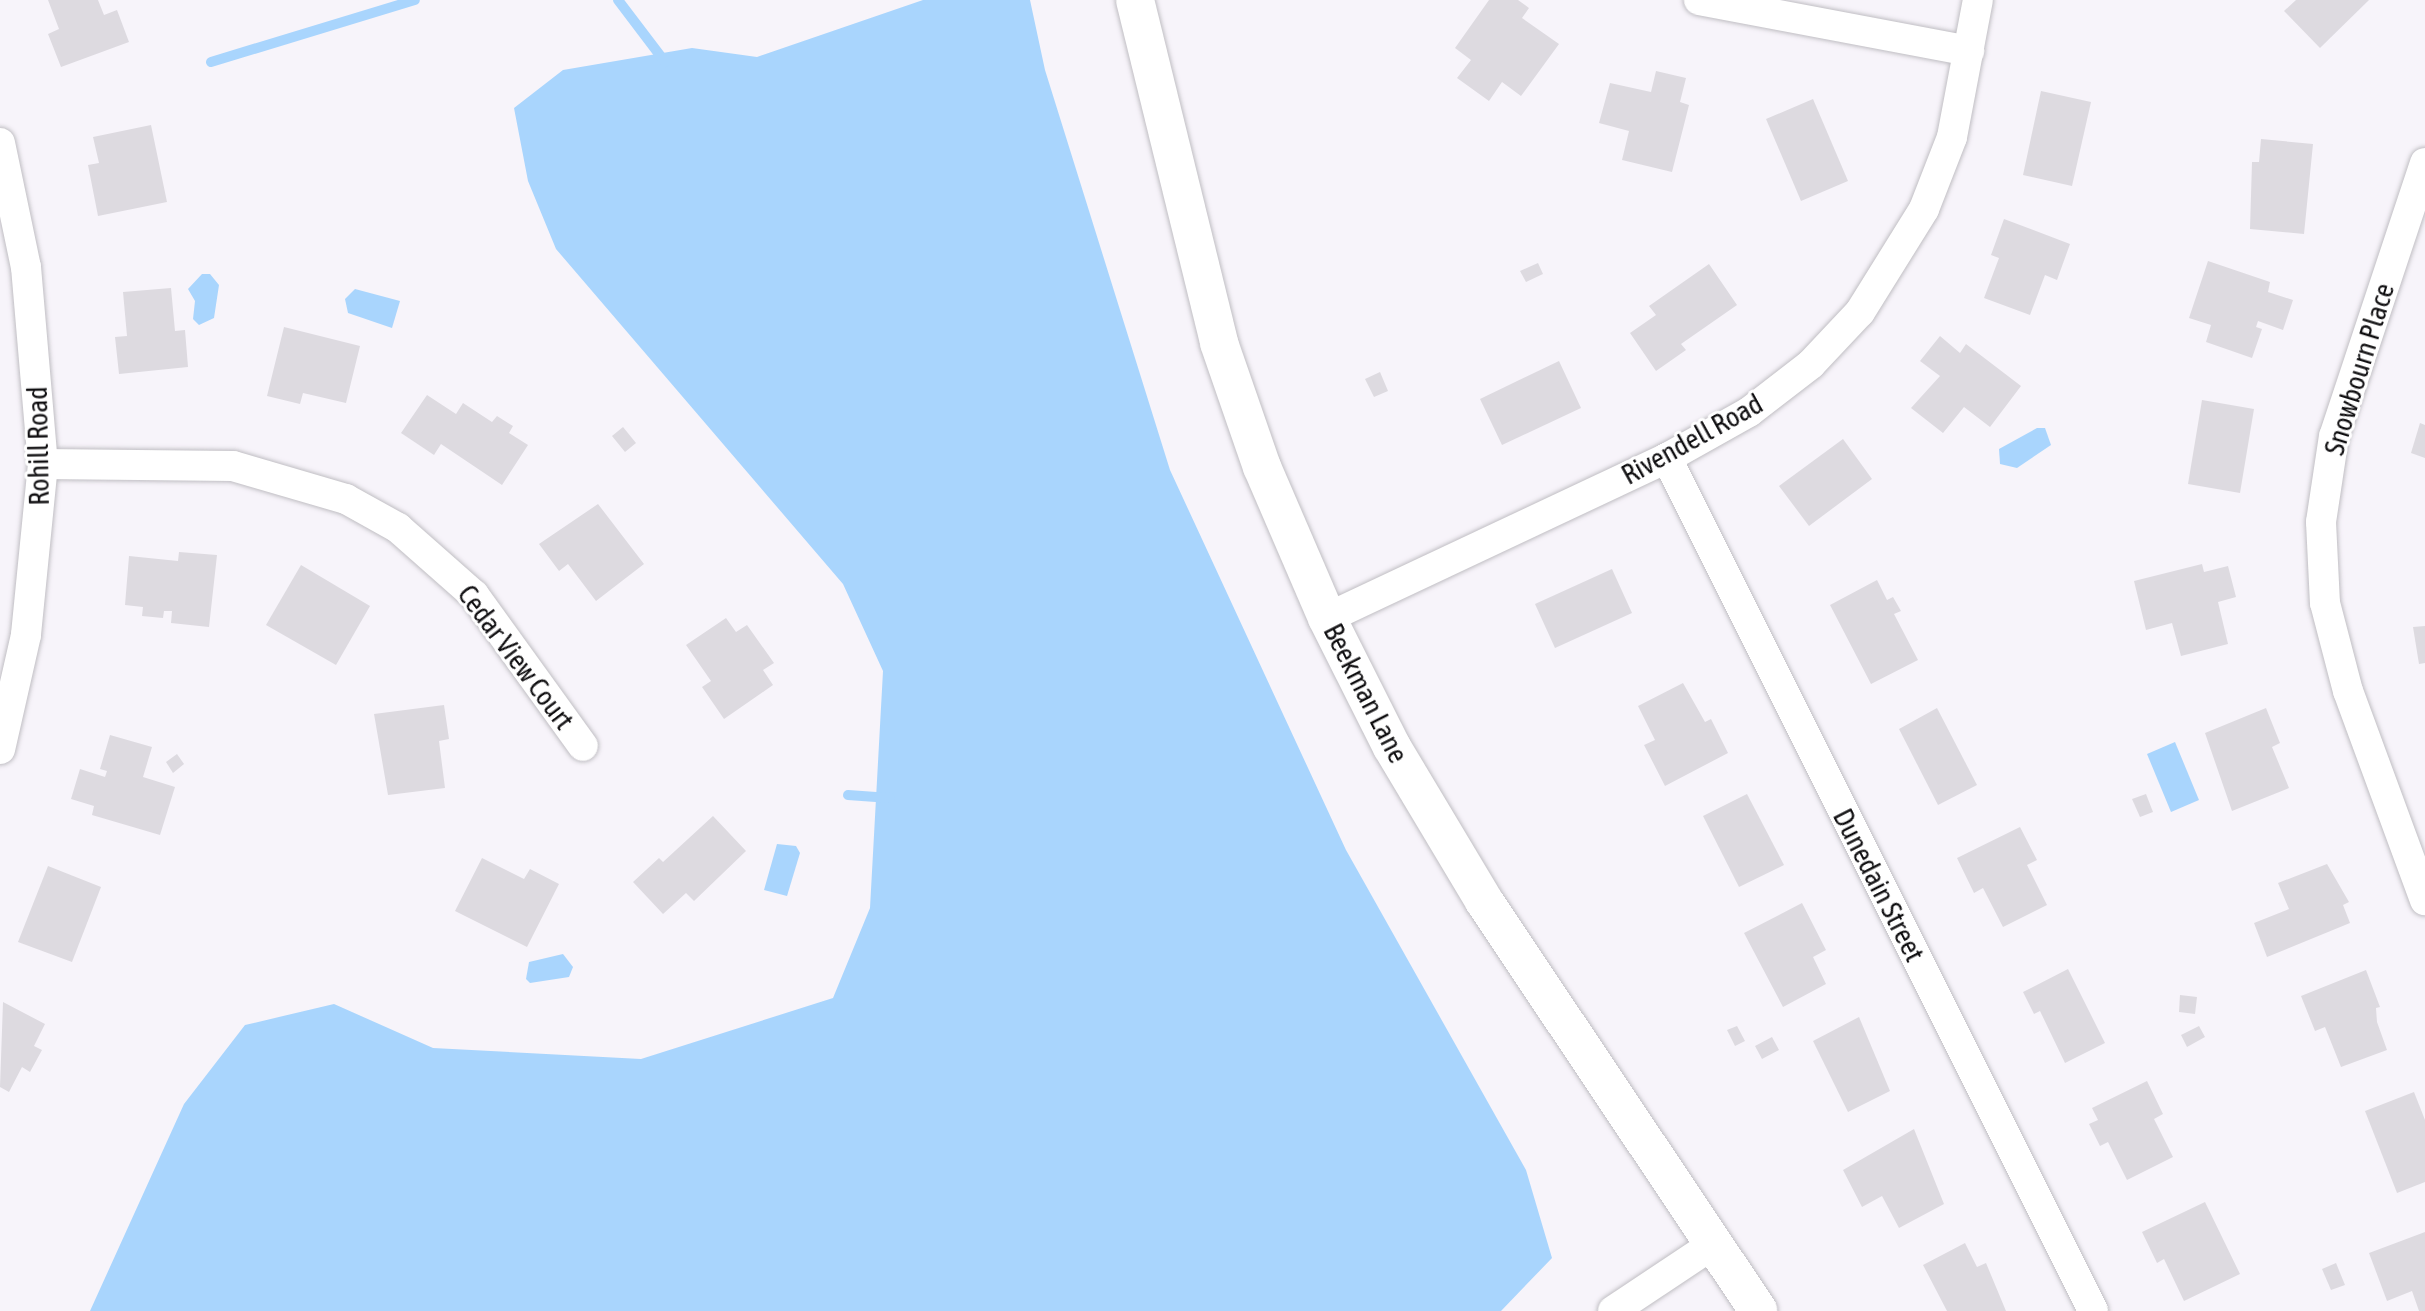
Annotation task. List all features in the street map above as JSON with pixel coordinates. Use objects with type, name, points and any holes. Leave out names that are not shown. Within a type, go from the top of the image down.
[{"type":"street","name":"Beekman Lane","points":[[1135,0],[1219,343],[1262,467],[1327,618],[1392,747],[1484,901],[1758,1311]]},
{"type":"street","points":[[1699,0],[1969,51]]},
{"type":"street","name":"Rivendell Road","points":[[1327,618],[1667,458],[1749,412],[1811,364],[1860,312],[1924,209],[1952,137],[1978,0]]},
{"type":"street","name":"Rohill Road","points":[[0,143],[26,267],[43,464],[26,635],[0,749]]},
{"type":"street","name":"Snowbourn Place","points":[[2425,163],[2334,436],[2321,522],[2325,603],[2348,691],[2425,900]]},
{"type":"street","name":"Dunedain Street","points":[[1667,458],[2093,1311]]},
{"type":"street","name":"Cedar View Court","points":[[43,464],[233,466],[346,499],[398,528],[474,595],[583,746]]},
{"type":"street","points":[[1613,1311],[1715,1243]]},
{"type":"water","points":[[923,0],[1030,0],[1045,70],[1170,470],[1346,850],[1526,1170],[1552,1258],[1501,1311],[90,1311],[184,1104],[245,1025],[334,1004],[433,1048],[641,1059],[833,998],[870,908],[883,671],[843,584],[556,249],[528,181],[514,108],[563,70],[692,48],[757,57]]},
{"type":"water","points":[[202,274],[210,274],[219,285],[214,318],[199,325],[193,319],[195,301],[188,289]]},
{"type":"water","points":[[355,289],[400,301],[392,328],[348,313],[345,299]]},
{"type":"water","points":[[2037,428],[2045,428],[2051,445],[2017,468],[2000,464],[1999,449]]},
{"type":"water","points":[[2175,742],[2199,800],[2171,812],[2147,754]]},
{"type":"water","points":[[777,844],[796,846],[800,853],[787,896],[764,890]]},
{"type":"water","points":[[563,954],[573,967],[569,977],[530,983],[526,979],[529,962]]},
{"type":"building","points":[[48,0],[98,0],[104,15],[117,10],[129,42],[61,67],[48,34],[59,29]]},
{"type":"building","points":[[1489,0],[1518,0],[1529,8],[1522,18],[1559,44],[1521,96],[1502,82],[1489,101],[1457,78],[1471,60],[1455,48]]},
{"type":"building","points":[[2296,0],[2369,0],[2320,48],[2284,11]]},
{"type":"building","points":[[1656,71],[1686,78],[1680,102],[1689,105],[1672,172],[1622,160],[1629,131],[1599,123],[1610,83],[1651,92]]},
{"type":"building","points":[[2041,91],[2091,102],[2072,186],[2023,175]]},
{"type":"building","points":[[1813,99],[1848,181],[1801,201],[1766,119]]},
{"type":"building","points":[[151,125],[167,202],[98,216],[88,165],[99,163],[93,137]]},
{"type":"building","points":[[2261,139],[2313,144],[2304,234],[2250,229],[2252,162],[2259,162]]},
{"type":"building","points":[[2004,219],[2070,244],[2057,280],[2045,275],[2030,315],[1984,298],[1999,258],[1991,255]]},
{"type":"building","points":[[2208,261],[2270,282],[2268,292],[2293,300],[2283,330],[2258,321],[2256,327],[2262,329],[2252,358],[2206,342],[2211,325],[2189,318]]},
{"type":"building","points":[[1538,263],[1543,274],[1526,282],[1520,271]]},
{"type":"building","points":[[1709,264],[1737,305],[1681,344],[1686,350],[1656,371],[1630,333],[1656,315],[1649,306]]},
{"type":"building","points":[[171,288],[175,331],[185,330],[188,367],[119,374],[115,337],[127,336],[123,292]]},
{"type":"building","points":[[284,327],[360,346],[346,403],[303,393],[300,404],[267,396]]},
{"type":"building","points":[[1940,336],[1960,353],[1966,344],[2021,386],[1990,427],[1964,407],[1943,433],[1911,408],[1940,376],[1920,361]]},
{"type":"building","points":[[1559,361],[1581,408],[1502,445],[1480,399]]},
{"type":"building","points":[[1380,372],[1388,391],[1374,397],[1365,379]]},
{"type":"building","points":[[427,395],[456,414],[463,403],[492,422],[497,416],[513,426],[509,433],[528,445],[502,485],[441,444],[434,455],[401,433]]},
{"type":"building","points":[[2202,400],[2254,409],[2240,493],[2188,484]]},
{"type":"building","points":[[2420,423],[2425,425],[2425,458],[2411,453]]},
{"type":"building","points":[[623,427],[636,443],[625,452],[612,436]]},
{"type":"building","points":[[1843,439],[1872,479],[1809,526],[1779,486]]},
{"type":"building","points":[[598,504],[644,564],[596,601],[568,564],[559,571],[539,544]]},
{"type":"building","points":[[179,552],[217,555],[209,627],[171,623],[172,611],[164,611],[163,618],[142,616],[143,607],[125,605],[129,556],[178,561]]},
{"type":"building","points":[[2202,564],[2204,572],[2228,566],[2236,597],[2218,602],[2228,644],[2181,656],[2172,623],[2146,630],[2134,581]]},
{"type":"building","points":[[301,565],[370,606],[336,665],[266,625]]},
{"type":"building","points":[[1612,569],[1632,613],[1555,648],[1535,604]]},
{"type":"building","points":[[1877,580],[1887,600],[1893,597],[1901,611],[1894,614],[1918,660],[1871,684],[1830,605]]},
{"type":"building","points":[[726,618],[736,632],[747,625],[774,663],[763,670],[773,685],[724,719],[702,687],[711,681],[686,645]]},
{"type":"building","points":[[2425,626],[2425,663],[2419,664],[2413,627]]},
{"type":"building","points":[[1683,683],[1705,722],[1711,719],[1728,753],[1665,786],[1644,745],[1655,740],[1638,706]]},
{"type":"building","points":[[444,705],[449,739],[439,741],[445,788],[388,795],[374,714]]},
{"type":"building","points":[[1937,708],[1977,785],[1938,805],[1899,729]]},
{"type":"building","points":[[2266,708],[2280,743],[2272,747],[2289,788],[2232,811],[2205,733]]},
{"type":"building","points":[[110,735],[152,747],[143,777],[175,787],[160,835],[92,815],[94,806],[71,799],[80,769],[105,777],[107,771],[100,769]]},
{"type":"building","points":[[177,754],[184,764],[173,773],[166,762]]},
{"type":"building","points":[[1747,794],[1784,865],[1739,887],[1703,816]]},
{"type":"building","points":[[2146,794],[2153,812],[2140,817],[2132,799]]},
{"type":"building","points":[[713,816],[746,851],[694,901],[686,893],[663,914],[633,882],[659,858],[663,862]]},
{"type":"building","points":[[2020,827],[2037,860],[2027,865],[2047,905],[2003,927],[1983,888],[1974,893],[1957,858]]},
{"type":"building","points":[[482,858],[524,879],[530,869],[559,884],[527,947],[455,911]]},
{"type":"building","points":[[2327,864],[2349,902],[2343,905],[2350,923],[2267,957],[2254,923],[2289,909],[2278,883]]},
{"type":"building","points":[[48,866],[101,887],[72,962],[18,942]]},
{"type":"building","points":[[1802,903],[1826,950],[1813,957],[1826,984],[1783,1007],[1744,933]]},
{"type":"building","points":[[2068,969],[2105,1043],[2065,1063],[2040,1011],[2034,1014],[2023,992]]},
{"type":"building","points":[[2366,970],[2380,1007],[2376,1008],[2377,1022],[2387,1050],[2341,1067],[2325,1027],[2315,1031],[2301,996]]},
{"type":"building","points":[[2180,995],[2197,997],[2195,1014],[2179,1012]]},
{"type":"building","points":[[3,1002],[45,1024],[34,1046],[42,1050],[30,1072],[22,1067],[9,1092],[0,1087]]},
{"type":"building","points":[[1859,1017],[1890,1091],[1848,1112],[1813,1041]]},
{"type":"building","points":[[1737,1026],[1745,1041],[1735,1046],[1727,1030]]},
{"type":"building","points":[[2199,1026],[2205,1037],[2187,1047],[2181,1035]]},
{"type":"building","points":[[1772,1037],[1779,1050],[1762,1059],[1755,1046]]},
{"type":"building","points":[[2147,1081],[2163,1114],[2154,1119],[2173,1157],[2127,1180],[2108,1142],[2100,1146],[2089,1124],[2098,1120],[2092,1108]]},
{"type":"building","points":[[2414,1092],[2425,1120],[2425,1182],[2397,1193],[2365,1111]]},
{"type":"building","points":[[1914,1129],[1944,1204],[1899,1228],[1882,1196],[1862,1207],[1843,1170]]},
{"type":"building","points":[[2205,1202],[2240,1274],[2184,1301],[2164,1259],[2157,1263],[2142,1232]]},
{"type":"building","points":[[2425,1232],[2425,1311],[2419,1311],[2412,1291],[2387,1301],[2369,1253]]},
{"type":"building","points":[[1965,1243],[1977,1267],[1986,1263],[2006,1311],[1947,1311],[1923,1265]]},
{"type":"building","points":[[2336,1263],[2345,1285],[2331,1290],[2322,1269]]},
{"type":"waterway","points":[[211,62],[415,0]]},
{"type":"waterway","points":[[618,0],[665,62]]},
{"type":"waterway","points":[[848,795],[890,798]]}]
